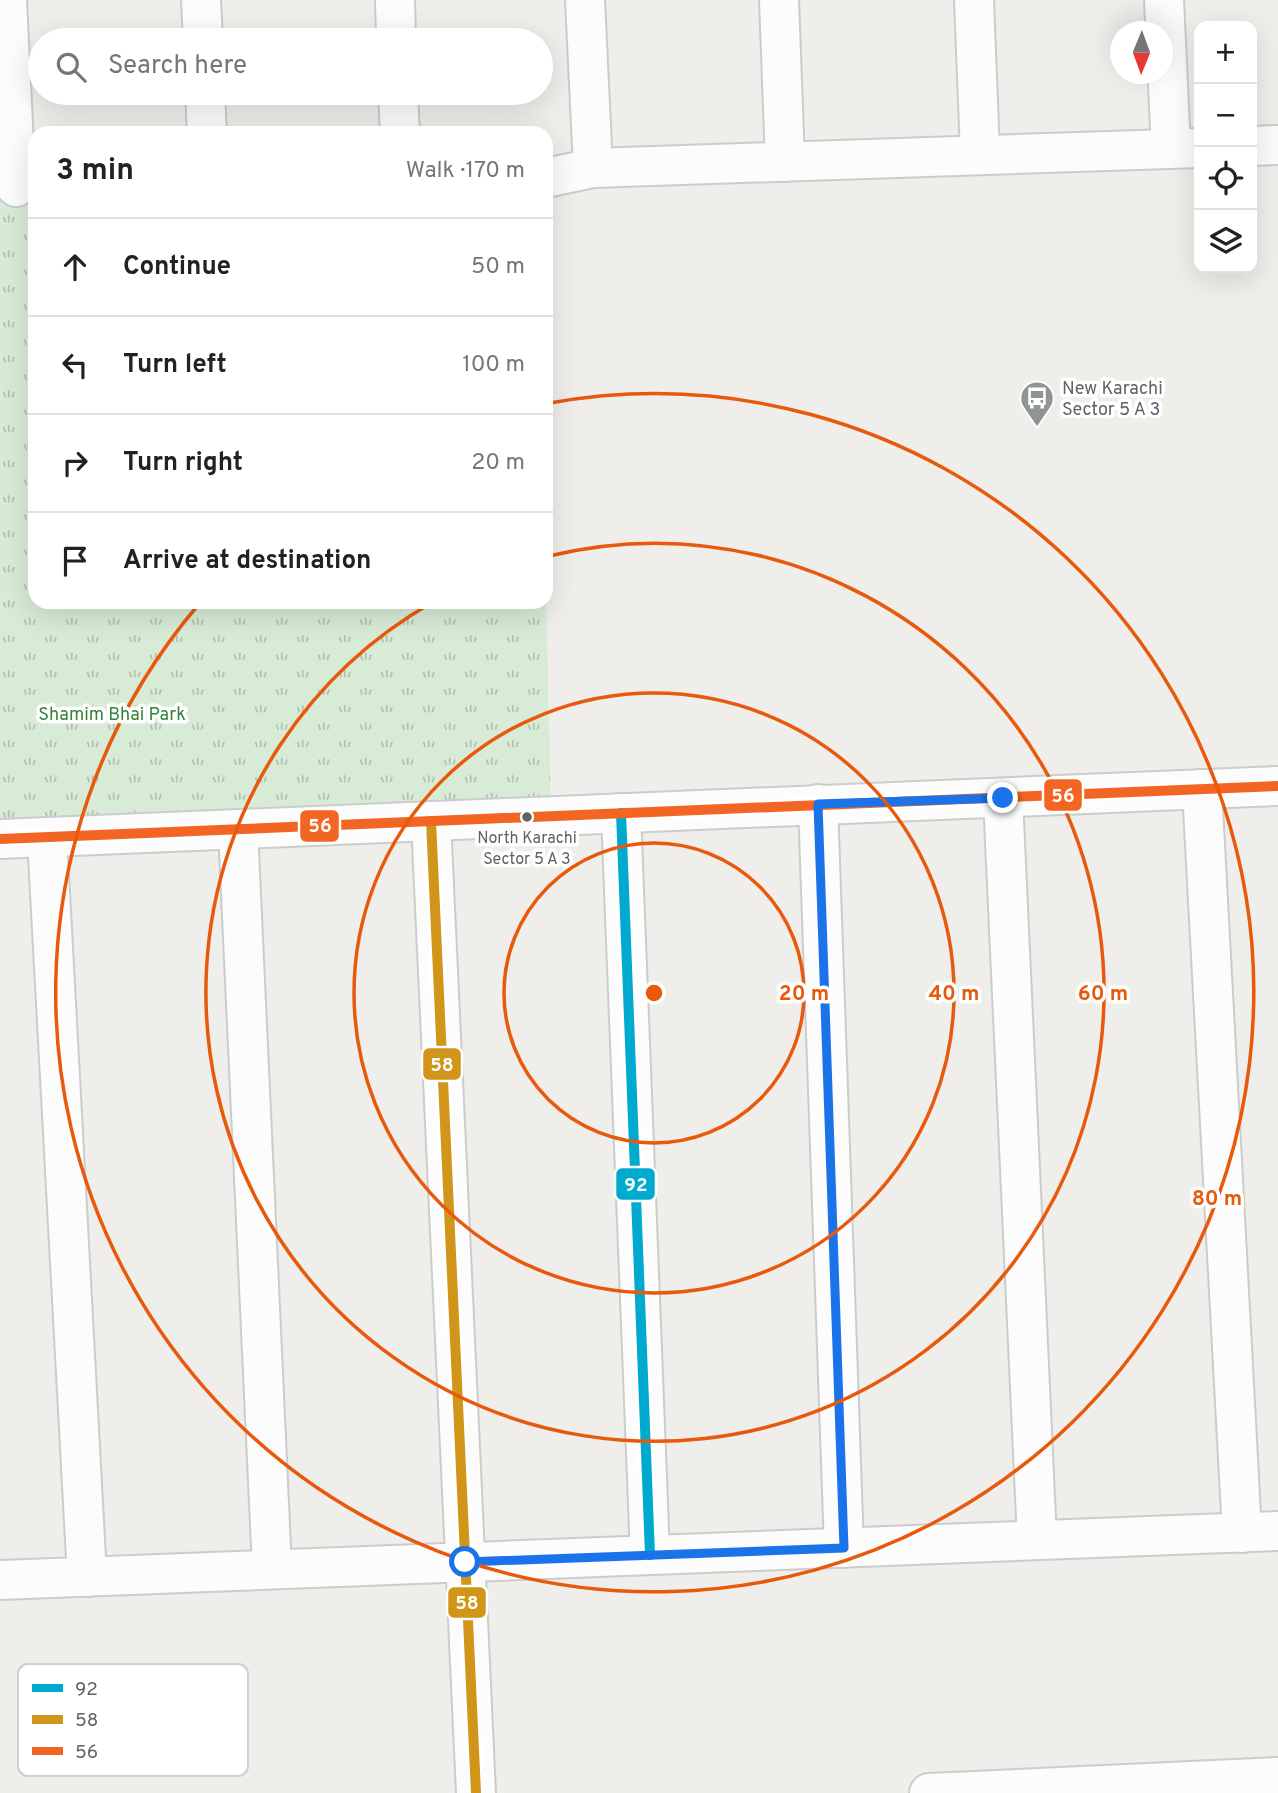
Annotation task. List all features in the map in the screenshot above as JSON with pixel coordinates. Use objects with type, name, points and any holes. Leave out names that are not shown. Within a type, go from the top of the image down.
[{"type":"street","points":[[8,0],[17,187]]},
{"type":"street","points":[[201,0],[202,28]]},
{"type":"street","points":[[394,0],[395,28]]},
{"type":"street","points":[[584,0],[593,168]]},
{"type":"street","points":[[779,0],[785,162]]},
{"type":"street","points":[[974,0],[980,154]]},
{"type":"street","points":[[553,177],[593,168],[1185,148],[1164,0]]},
{"type":"street","points":[[206,105],[207,126]]},
{"type":"street","points":[[399,105],[400,126]]},
{"type":"street","points":[[1257,146],[1278,145]]},
{"type":"street","points":[[0,839],[1278,786]]},
{"type":"street","points":[[0,1580],[1260,1532],[1202,789]]},
{"type":"street","points":[[1003,798],[1037,1540]]},
{"type":"street","points":[[818,804],[844,1548]]},
{"type":"street","points":[[621,813],[650,1555]]},
{"type":"street","points":[[431,821],[476,1793]]},
{"type":"street","points":[[238,829],[272,1569]]},
{"type":"street","points":[[47,837],[88,1577]]},
{"type":"street","points":[[929,1793],[1195,1787],[1278,1777]]},
{"type":"green space","name":"Shamim Bhai Park","points":[[28,192],[28,609],[546,609],[551,815],[0,828],[0,193]]},
{"type":"transit line","name":"56","points":[[0,839],[1278,786]]},
{"type":"transit line","name":"92","points":[[621,813],[650,1555]]},
{"type":"transit line","name":"58","points":[[431,821],[476,1793]]},
{"type":"place","name":"New Karachi Sector 5 A 3","points":[[1037,428]]},
{"type":"place","name":"North Karachi Sector 5 A 3","points":[[527,817]]},
{"type":"route","points":[[465,1562],[844,1548],[818,804],[1003,798]]}]
